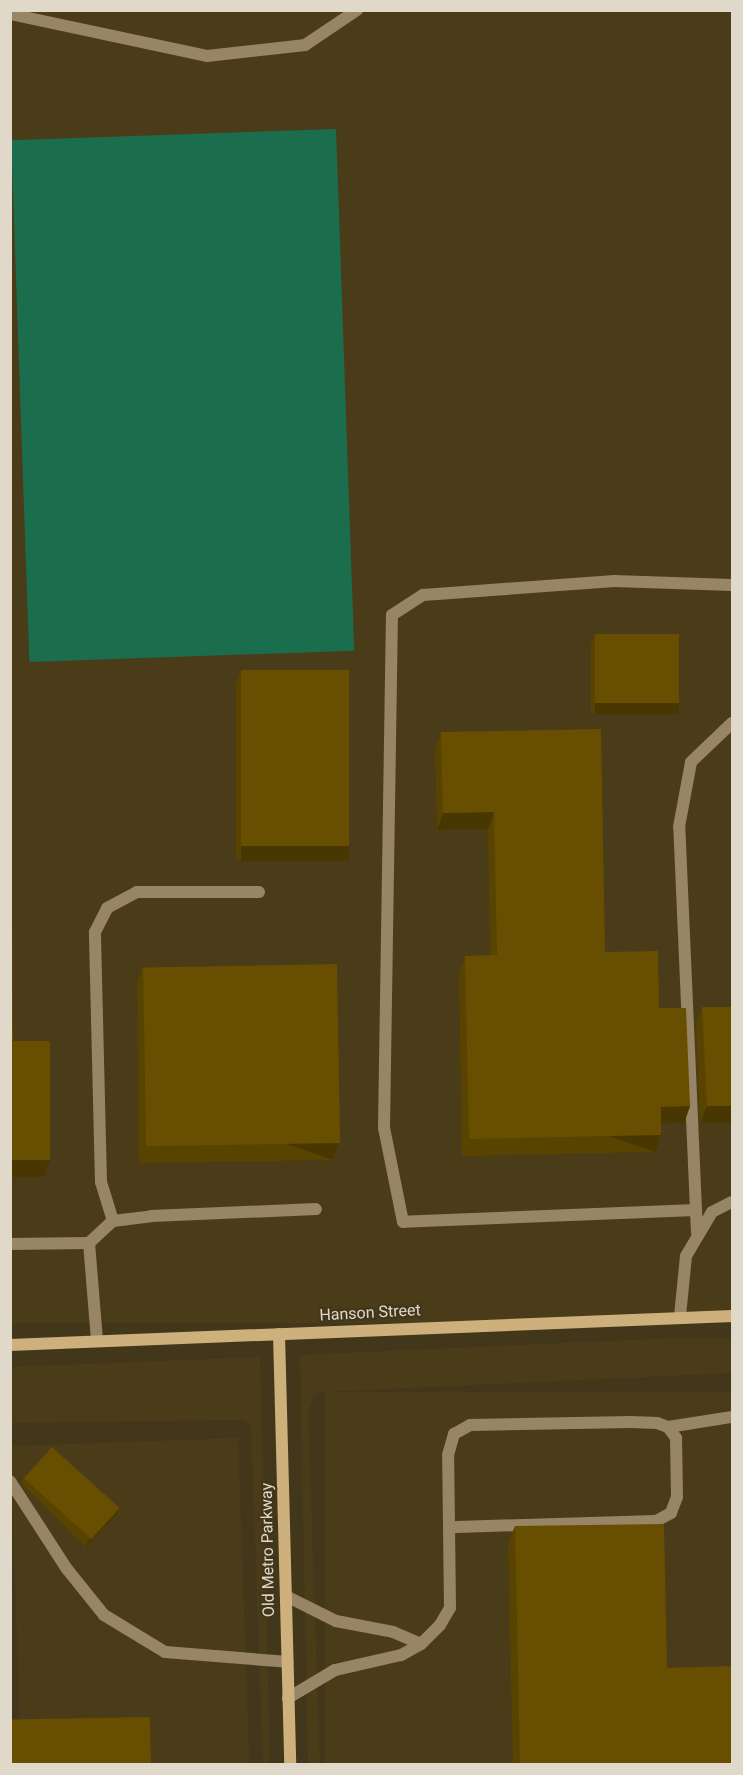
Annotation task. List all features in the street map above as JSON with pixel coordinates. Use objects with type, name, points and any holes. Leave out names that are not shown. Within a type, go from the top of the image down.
[{"type":"street","name":"Hanson Street","points":[[10,1345],[680,1316],[732,1316]]},
{"type":"street","name":"Old Metro Parkway","points":[[279,1335],[290,1764]]},
{"type":"lane","points":[[10,14],[207,56],[305,45],[357,10]]},
{"type":"lane","points":[[696,1210],[404,1222],[384,1128],[392,615],[423,595],[614,581],[732,585]]},
{"type":"lane","points":[[697,1233],[679,827],[691,762],[732,723]]},
{"type":"lane","points":[[113,1221],[101,1182],[95,932],[106,908],[137,892],[259,892]]},
{"type":"lane","points":[[680,1316],[686,1256],[697,1233],[712,1212],[732,1202]]},
{"type":"lane","points":[[10,1244],[89,1243],[113,1221],[316,1209]]},
{"type":"lane","points":[[89,1243],[97,1341]]},
{"type":"lane","points":[[288,1698],[335,1670],[401,1655],[421,1644],[441,1626],[450,1608],[448,1455],[454,1434],[470,1425],[631,1422],[668,1427],[708,1418],[732,1418]]},
{"type":"lane","points":[[450,1527],[656,1521],[671,1513],[677,1497],[676,1437],[668,1427]]},
{"type":"lane","points":[[10,1481],[67,1569],[104,1616],[165,1652],[288,1662]]},
{"type":"lane","points":[[286,1596],[336,1621],[393,1632],[421,1644]]},
{"type":"shaded area","points":[[10,11],[732,11],[732,1323],[10,1323]]},
{"type":"shaded area","points":[[670,1338],[732,1338],[732,1373],[324,1392],[314,1396],[308,1411],[320,1764],[308,1764],[300,1355]]},
{"type":"shaded area","points":[[260,1357],[270,1764],[263,1764],[251,1426],[243,1420],[11,1423],[10,1367]]},
{"type":"shaded area","points":[[325,1392],[732,1392],[732,1764],[325,1764]]},
{"type":"shaded area","points":[[238,1438],[249,1764],[21,1764],[10,1446]]},
{"type":"green space","points":[[336,129],[354,651],[29,662],[11,140]]},
{"type":"building","points":[[595,634],[679,634],[679,703],[595,703]]},
{"type":"building","points":[[241,670],[349,670],[349,846],[241,846]]},
{"type":"building","points":[[10,675],[13,1041],[50,1041],[50,1160],[10,1160]]},
{"type":"building","points":[[601,729],[605,952],[658,951],[659,1008],[686,1008],[690,1106],[661,1107],[661,1135],[469,1139],[465,956],[497,955],[494,812],[443,813],[441,732]]},
{"type":"building","points":[[337,964],[340,1143],[146,1146],[143,967]]},
{"type":"building","points":[[702,1007],[732,1007],[732,1106],[707,1106]]},
{"type":"building","points":[[52,1447],[120,1508],[92,1539],[24,1478]]},
{"type":"building","points":[[664,1524],[667,1668],[732,1666],[732,1764],[520,1764],[515,1526]]},
{"type":"building","points":[[150,1717],[151,1764],[11,1764],[10,1719]]}]
